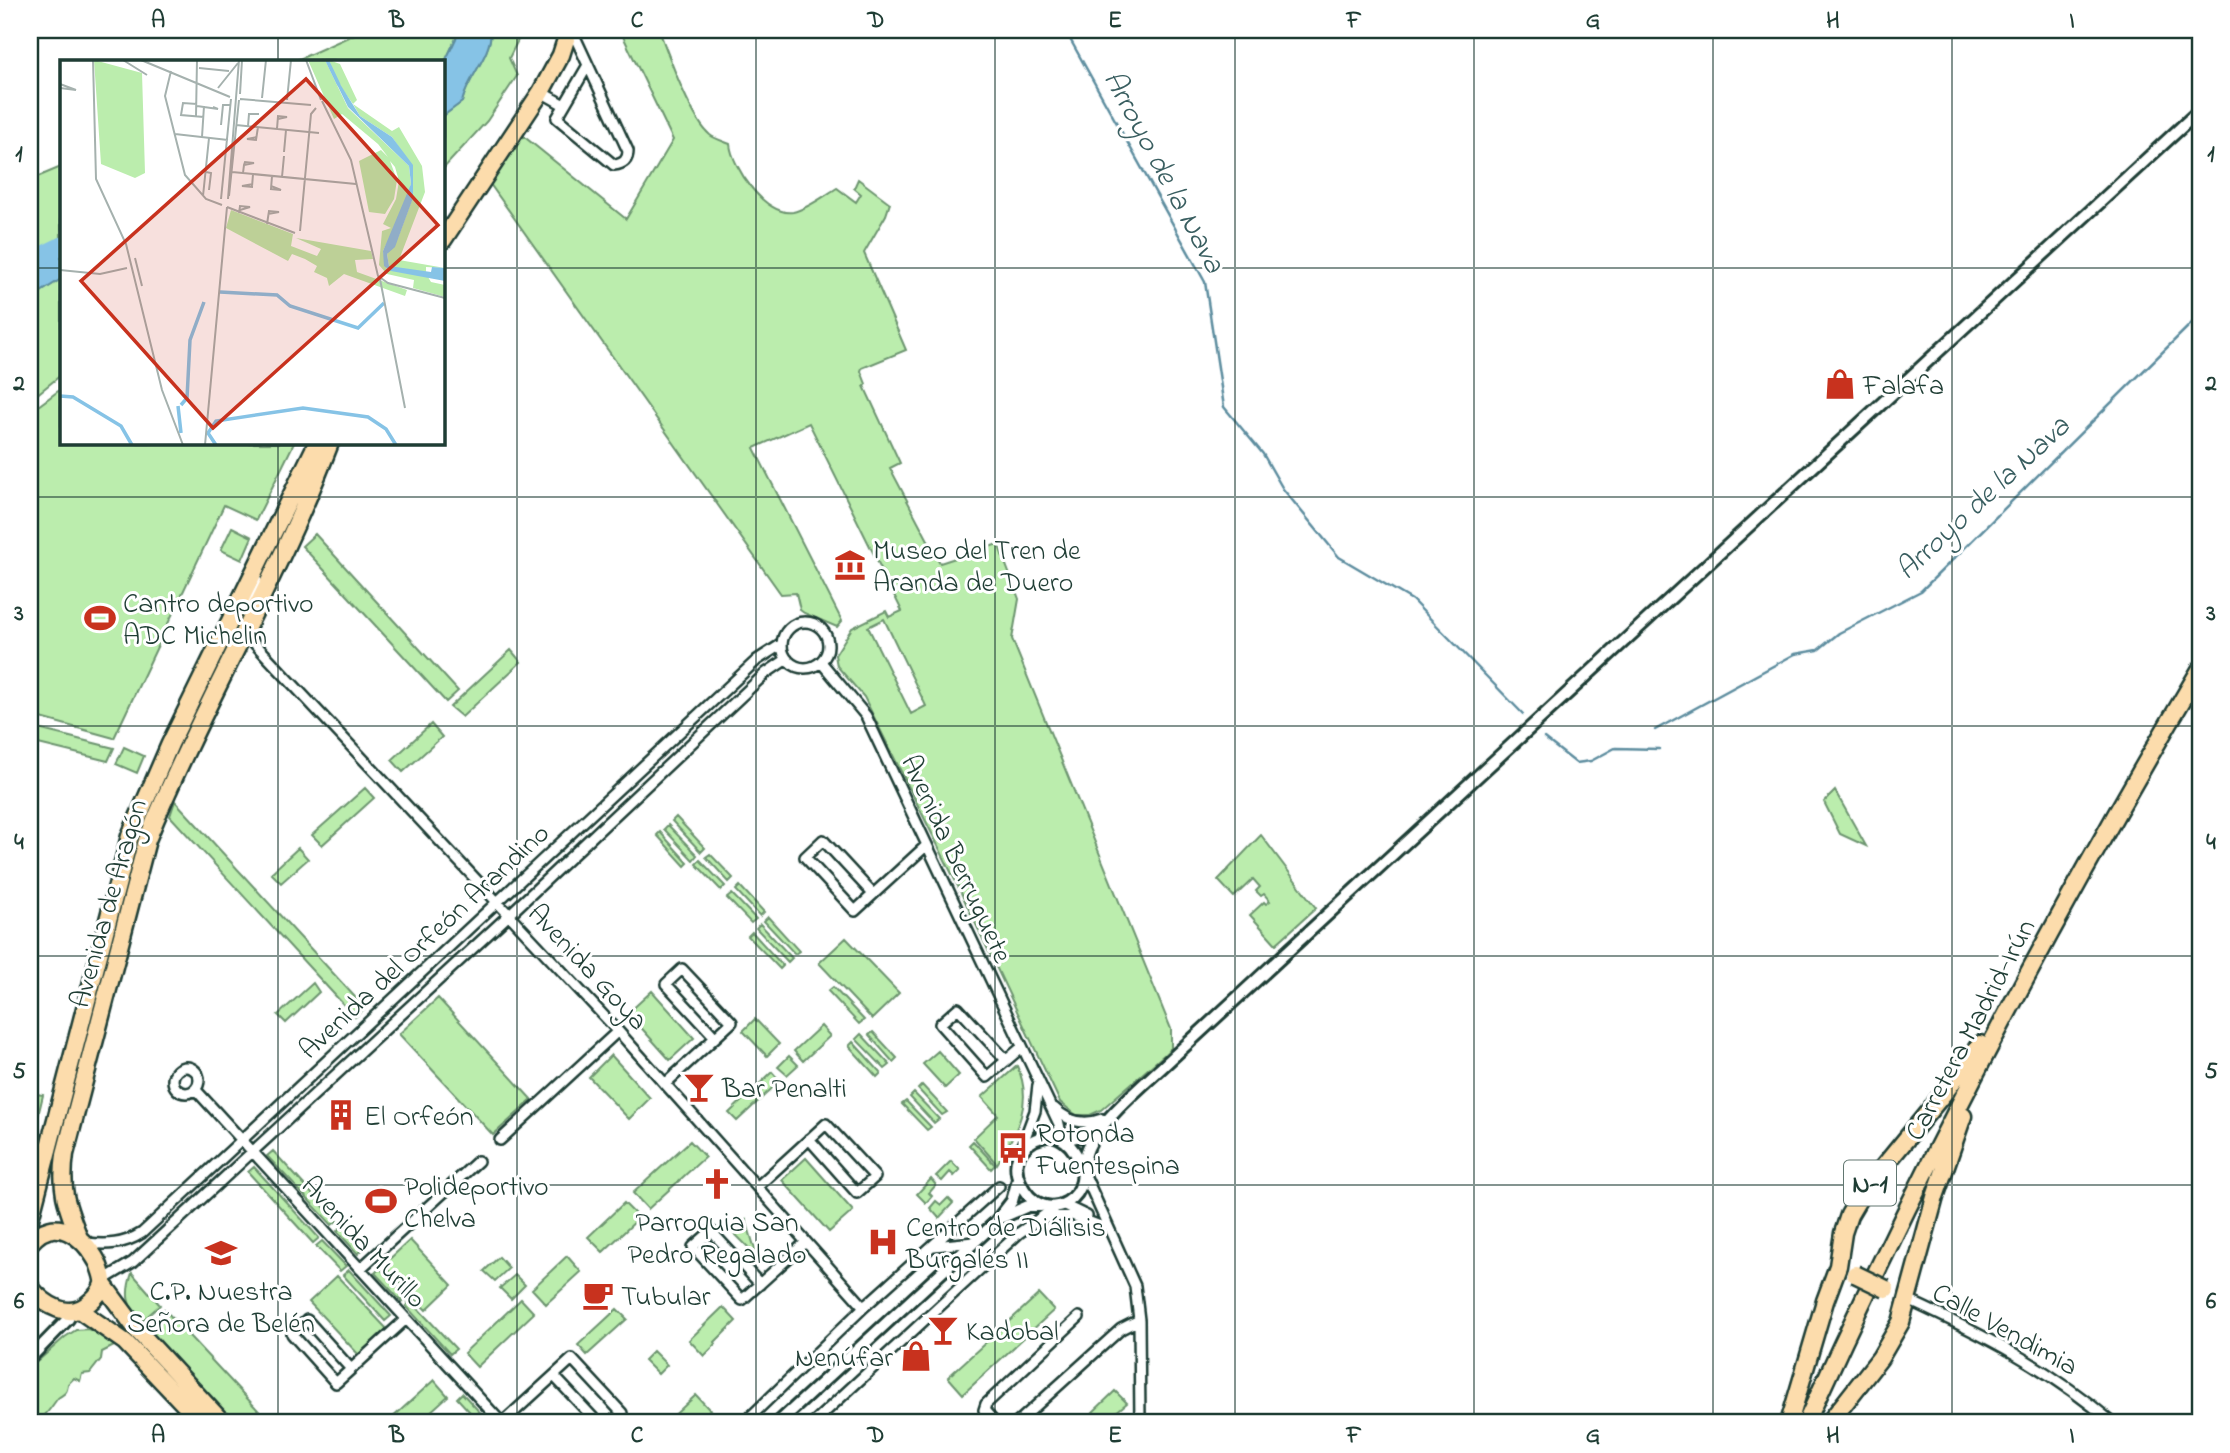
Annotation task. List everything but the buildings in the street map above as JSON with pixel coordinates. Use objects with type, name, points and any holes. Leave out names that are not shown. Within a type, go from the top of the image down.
[{"type":"highway","points":[[444,238],[541,92],[573,35]]},
{"type":"highway","name":"Avenida de Aragón","points":[[30,1219],[130,836],[170,744],[317,444]]},
{"type":"highway","name":"Avenida de Aragón","points":[[223,1423],[136,1330],[103,1282],[100,1268],[82,1241],[67,1206],[61,1180],[65,1154],[147,840],[167,790],[307,503],[330,444]]},
{"type":"highway","name":"Carretera Madrid-Irún","points":[[1806,1423],[1858,1307],[2012,1002],[2076,883],[2200,670]]},
{"type":"highway","name":"N-1","points":[[1789,1423],[1838,1266],[1846,1224],[1862,1193],[1948,1088],[2025,978]]},
{"type":"highway","name":"N-1","points":[[1829,1423],[1880,1358],[1901,1322],[1956,1130],[1999,1042],[2012,1002]]},
{"type":"highway","points":[[30,1243],[40,1233],[55,1228],[63,1229],[82,1241]]},
{"type":"highway","points":[[1838,1266],[1908,1300]]},
{"type":"highway","points":[[80,1313],[96,1296],[103,1282]]},
{"type":"highway","points":[[30,1287],[42,1301],[55,1308],[80,1313],[125,1342],[202,1423]]},
{"type":"street","points":[[573,35],[588,65],[628,151],[626,160],[621,164],[614,164],[558,118],[588,65]]},
{"type":"street","points":[[541,92],[564,105]]},
{"type":"street","points":[[1063,1139],[1081,1136],[1114,1113],[2200,110]]},
{"type":"street","points":[[243,633],[257,581],[253,574]]},
{"type":"street","points":[[800,623],[812,623],[822,630],[828,640],[827,652],[821,662],[813,667],[803,668],[787,659],[782,644],[791,627],[800,623]]},
{"type":"street","name":"Avenida Goya","points":[[243,633],[618,1031],[864,1307]]},
{"type":"street","name":"Avenida del Orfeón Arandino","points":[[82,1241],[103,1245],[125,1243],[142,1233],[757,660],[782,644]]},
{"type":"street","name":"Avenida del Orfeón Arandino","points":[[103,1282],[133,1262],[766,673],[787,659]]},
{"type":"street","name":"Avenida Berruguete","points":[[821,662],[866,716],[1059,1124],[1063,1139]]},
{"type":"street","points":[[873,894],[823,840],[805,857],[855,911],[927,845]]},
{"type":"street","points":[[665,1084],[732,1022],[682,969],[666,984],[715,1037]]},
{"type":"street","points":[[1006,1060],[958,1008],[940,1024],[987,1077],[1022,1047]]},
{"type":"street","points":[[500,1140],[618,1031]]},
{"type":"street","points":[[1038,1083],[1035,1111],[1016,1164],[1018,1178],[1027,1195],[1041,1206]]},
{"type":"street","name":"Avenida Murillo","points":[[195,1088],[502,1423]]},
{"type":"street","points":[[1047,1100],[1057,1112],[1074,1121],[1095,1122],[1114,1113]]},
{"type":"street","points":[[813,1423],[1019,1233],[1078,1192],[1088,1148],[1114,1113]]},
{"type":"street","points":[[757,1187],[808,1139],[826,1124],[875,1177],[858,1193],[808,1139]]},
{"type":"street","points":[[1020,1151],[1040,1137],[1053,1135],[1063,1139],[1077,1155],[1135,1286],[1139,1320],[1140,1423]]},
{"type":"street","points":[[360,1269],[478,1161]]},
{"type":"street","points":[[778,1423],[995,1223],[1012,1200],[1018,1178]]},
{"type":"street","points":[[744,1423],[864,1307],[999,1186]]},
{"type":"street","points":[[995,1223],[1018,1210],[1060,1206],[1086,1215],[1113,1238]]},
{"type":"street","points":[[1039,1219],[1072,1215],[1100,1226]]},
{"type":"street","points":[[760,1284],[711,1231],[693,1247],[742,1300],[760,1284],[806,1242]]},
{"type":"street","points":[[934,1246],[974,1242]]},
{"type":"street","name":"Calle Vendimia","points":[[1908,1300],[2022,1356],[2084,1398],[2113,1423]]},
{"type":"street","points":[[52,1336],[68,1326],[80,1313]]},
{"type":"street","points":[[30,1358],[80,1313]]},
{"type":"street","points":[[995,1423],[984,1410],[986,1404],[1079,1317]]},
{"type":"street","points":[[351,1369],[307,1320],[292,1334],[336,1383],[407,1319]]},
{"type":"street","points":[[1017,1423],[1121,1329],[1139,1320]]},
{"type":"street","points":[[502,1423],[572,1359],[622,1413],[610,1423]]},
{"type":"street","points":[[554,1376],[598,1423]]},
{"type":"green space","points":[[358,30],[460,30],[444,64],[444,60],[297,60],[355,34]]},
{"type":"green space","points":[[491,30],[523,30],[509,58],[517,76],[487,121],[444,168],[444,115],[462,102],[490,40]]},
{"type":"green space","points":[[620,30],[659,30],[695,115],[712,136],[730,144],[744,177],[772,207],[793,212],[837,188],[856,202],[861,194],[854,188],[858,179],[890,203],[864,253],[906,350],[862,368],[861,371],[866,384],[864,386],[900,463],[890,468],[940,563],[998,544],[1019,599],[1012,639],[1171,1029],[1171,1048],[1101,1110],[1090,1115],[1076,1115],[1060,1102],[955,880],[864,697],[837,666],[835,655],[852,628],[886,611],[889,617],[902,611],[809,423],[754,448],[842,621],[837,627],[800,610],[796,593],[781,594],[490,184],[522,135],[626,219],[673,140]],"holes":[[[884,619],[926,706],[911,714],[868,627]]]},
{"type":"green space","points":[[60,167],[60,246],[30,261],[30,180]]},
{"type":"green space","points":[[60,280],[60,376],[30,400],[30,299]]},
{"type":"green space","name":"Cantro deportivo ADC Michelin","points":[[60,390],[60,444],[294,444],[256,520],[224,505],[114,738],[30,715],[30,412]]},
{"type":"green space","points":[[232,527],[252,537],[242,560],[221,550]]},
{"type":"green space","points":[[315,534],[458,691],[446,702],[302,546]]},
{"type":"green space","points":[[511,650],[521,662],[462,717],[450,707]]},
{"type":"green space","points":[[431,724],[442,737],[403,772],[392,760]]},
{"type":"green space","points":[[30,727],[114,748],[108,761],[30,742]]},
{"type":"green space","points":[[124,747],[144,756],[137,773],[116,764]]},
{"type":"green space","points":[[365,788],[374,798],[322,845],[312,835]]},
{"type":"green space","points":[[1835,791],[1866,846],[1840,834],[1824,802]]},
{"type":"green space","points":[[175,801],[365,1008],[355,1017],[170,816]]},
{"type":"green space","points":[[676,817],[705,848],[701,852],[672,821]]},
{"type":"green space","points":[[668,825],[697,855],[693,860],[664,829]]},
{"type":"green space","points":[[660,832],[688,863],[685,866],[657,835]]},
{"type":"green space","points":[[1261,835],[1316,908],[1276,944],[1250,915],[1264,902],[1266,904],[1270,901],[1264,894],[1261,896],[1256,891],[1260,887],[1253,879],[1234,897],[1218,880]]},
{"type":"green space","points":[[298,848],[308,859],[281,883],[271,873]]},
{"type":"green space","points":[[710,854],[733,878],[729,882],[706,857]]},
{"type":"green space","points":[[700,860],[725,886],[721,890],[696,864]]},
{"type":"green space","points":[[740,886],[764,912],[760,916],[736,890]]},
{"type":"green space","points":[[732,894],[756,919],[751,923],[727,898]]},
{"type":"green space","points":[[768,917],[799,951],[795,954],[764,921]]},
{"type":"green space","points":[[760,924],[792,958],[788,962],[756,928]]},
{"type":"green space","points":[[752,932],[783,966],[780,969],[748,936]]},
{"type":"green space","points":[[846,938],[899,993],[872,1019],[819,963]]},
{"type":"green space","points":[[313,983],[319,992],[286,1023],[278,1015]]},
{"type":"green space","points":[[833,987],[864,1020],[859,1024],[828,991]]},
{"type":"green space","points":[[652,991],[694,1038],[670,1060],[628,1013]]},
{"type":"green space","points":[[438,998],[532,1100],[493,1135],[399,1034]]},
{"type":"green space","points":[[755,1019],[779,1044],[767,1056],[743,1031]]},
{"type":"green space","points":[[821,1026],[830,1036],[803,1061],[794,1051]]},
{"type":"green space","points":[[873,1032],[897,1058],[893,1062],[869,1035]]},
{"type":"green space","points":[[861,1034],[890,1065],[885,1069],[856,1039]]},
{"type":"green space","points":[[853,1042],[881,1073],[877,1077],[849,1046]]},
{"type":"green space","points":[[938,1051],[959,1075],[945,1088],[923,1064]]},
{"type":"green space","points":[[611,1055],[650,1098],[629,1119],[589,1077]]},
{"type":"green space","points":[[789,1056],[798,1065],[787,1075],[778,1067]]},
{"type":"green space","points":[[1017,1066],[1024,1092],[1021,1116],[997,1164],[974,1138],[998,1115],[982,1097]]},
{"type":"green space","points":[[772,1072],[780,1081],[737,1121],[729,1113]]},
{"type":"green space","points":[[922,1085],[947,1112],[942,1115],[918,1089]]},
{"type":"green space","points":[[30,1093],[43,1095],[30,1149]]},
{"type":"green space","points":[[914,1093],[939,1119],[934,1123],[910,1097]]},
{"type":"green space","points":[[906,1101],[931,1127],[927,1130],[902,1104]]},
{"type":"green space","points":[[690,1141],[705,1157],[648,1209],[633,1193]]},
{"type":"green space","points":[[973,1141],[995,1165],[991,1169],[969,1145]]},
{"type":"green space","points":[[273,1151],[337,1221],[332,1225],[267,1156]]},
{"type":"green space","points":[[806,1158],[853,1211],[829,1232],[782,1180]]},
{"type":"green space","points":[[951,1161],[960,1170],[954,1176],[950,1172],[942,1181],[936,1176]]},
{"type":"green space","points":[[254,1167],[319,1238],[313,1243],[248,1172]]},
{"type":"green space","points":[[931,1179],[936,1185],[929,1193],[932,1196],[926,1203],[917,1194]]},
{"type":"green space","points":[[948,1198],[953,1203],[939,1218],[930,1208],[936,1201],[941,1205]]},
{"type":"green space","points":[[624,1203],[639,1218],[603,1252],[588,1237]]},
{"type":"green space","points":[[746,1220],[757,1256],[733,1232]]},
{"type":"green space","points":[[342,1226],[363,1249],[358,1254],[337,1231]]},
{"type":"green space","points":[[410,1240],[452,1285],[426,1310],[383,1265]]},
{"type":"green space","points":[[322,1241],[346,1266],[340,1271],[316,1246]]},
{"type":"green space","points":[[567,1256],[581,1272],[546,1304],[532,1289]]},
{"type":"green space","points":[[499,1257],[509,1268],[495,1281],[484,1271]]},
{"type":"green space","points":[[380,1268],[456,1349],[450,1354],[406,1306],[409,1302],[405,1299],[402,1302],[375,1273]]},
{"type":"green space","points":[[349,1270],[391,1316],[385,1321],[343,1275]]},
{"type":"green space","points":[[132,1273],[160,1305],[142,1321],[128,1299]]},
{"type":"green space","points":[[515,1275],[525,1285],[511,1299],[500,1288]]},
{"type":"green space","points":[[337,1276],[387,1329],[359,1355],[309,1302]]},
{"type":"green space","points":[[1039,1294],[1054,1310],[963,1394],[948,1377]]},
{"type":"green space","points":[[521,1299],[534,1313],[477,1367],[464,1353]]},
{"type":"green space","points":[[723,1307],[736,1321],[704,1356],[689,1340]]},
{"type":"green space","points":[[164,1309],[270,1423],[232,1423],[145,1329]]},
{"type":"green space","points":[[617,1309],[627,1319],[587,1355],[578,1345]]},
{"type":"green space","points":[[88,1329],[116,1345],[102,1352],[101,1359],[90,1373],[82,1374],[80,1381],[74,1378],[65,1393],[46,1414],[30,1423],[30,1368],[65,1337],[76,1330]]},
{"type":"green space","points":[[653,1351],[667,1365],[658,1374],[644,1360]]},
{"type":"green space","points":[[434,1380],[448,1396],[418,1423],[395,1423],[391,1419]]},
{"type":"green space","points":[[1115,1391],[1127,1403],[1103,1423],[1093,1412]]},
{"type":"green space","points":[[462,1393],[487,1420],[484,1423],[480,1423],[457,1398]]},
{"type":"green space","points":[[696,1395],[719,1420],[716,1423],[666,1423]]},
{"type":"water","points":[[460,30],[491,30],[487,49],[462,102],[444,115],[444,64]]},
{"type":"water","points":[[60,246],[60,280],[30,299],[30,261]]},
{"type":"waterway","name":"Arroyo de la Nava","points":[[1065,30],[1205,282],[1224,407],[1263,454],[1283,489],[1339,557],[1412,600],[1523,714]]},
{"type":"waterway","points":[[30,261],[60,246]]},
{"type":"waterway","name":"Arroyo de la Nava","points":[[1655,730],[1795,654],[1818,650],[1839,633],[1921,591],[2200,315]]},
{"type":"waterway","name":"Arroyo de la Nava","points":[[1544,738],[1576,763],[1591,761],[1615,748],[1659,749]]},
{"type":"place","name":"Falafa","points":[[1840,384]]},
{"type":"place","name":"Museo del Tren de Aranda de Duero","points":[[850,565]]},
{"type":"place","name":"Cantro deportivo ADC Michelin","points":[[100,618]]},
{"type":"place","name":"Bar Penalti","points":[[699,1087]]},
{"type":"place","name":"El Orfeón","points":[[341,1115]]},
{"type":"place","name":"Rotonda Fuentespina","points":[[1013,1148]]},
{"type":"place","name":"Parroquia San Pedro Regalado","points":[[717,1184]]},
{"type":"place","name":"Polideportivo Chelva","points":[[381,1201]]},
{"type":"place","name":"Centro de Diálisis Burgalés II","points":[[883,1242]]},
{"type":"place","name":"C.P. Nuestra Señora de Belén","points":[[221,1253]]},
{"type":"place","name":"Tubular","points":[[598,1295]]},
{"type":"place","name":"Kadobal","points":[[943,1330]]},
{"type":"place","name":"Nenúfar","points":[[916,1356]]}]
